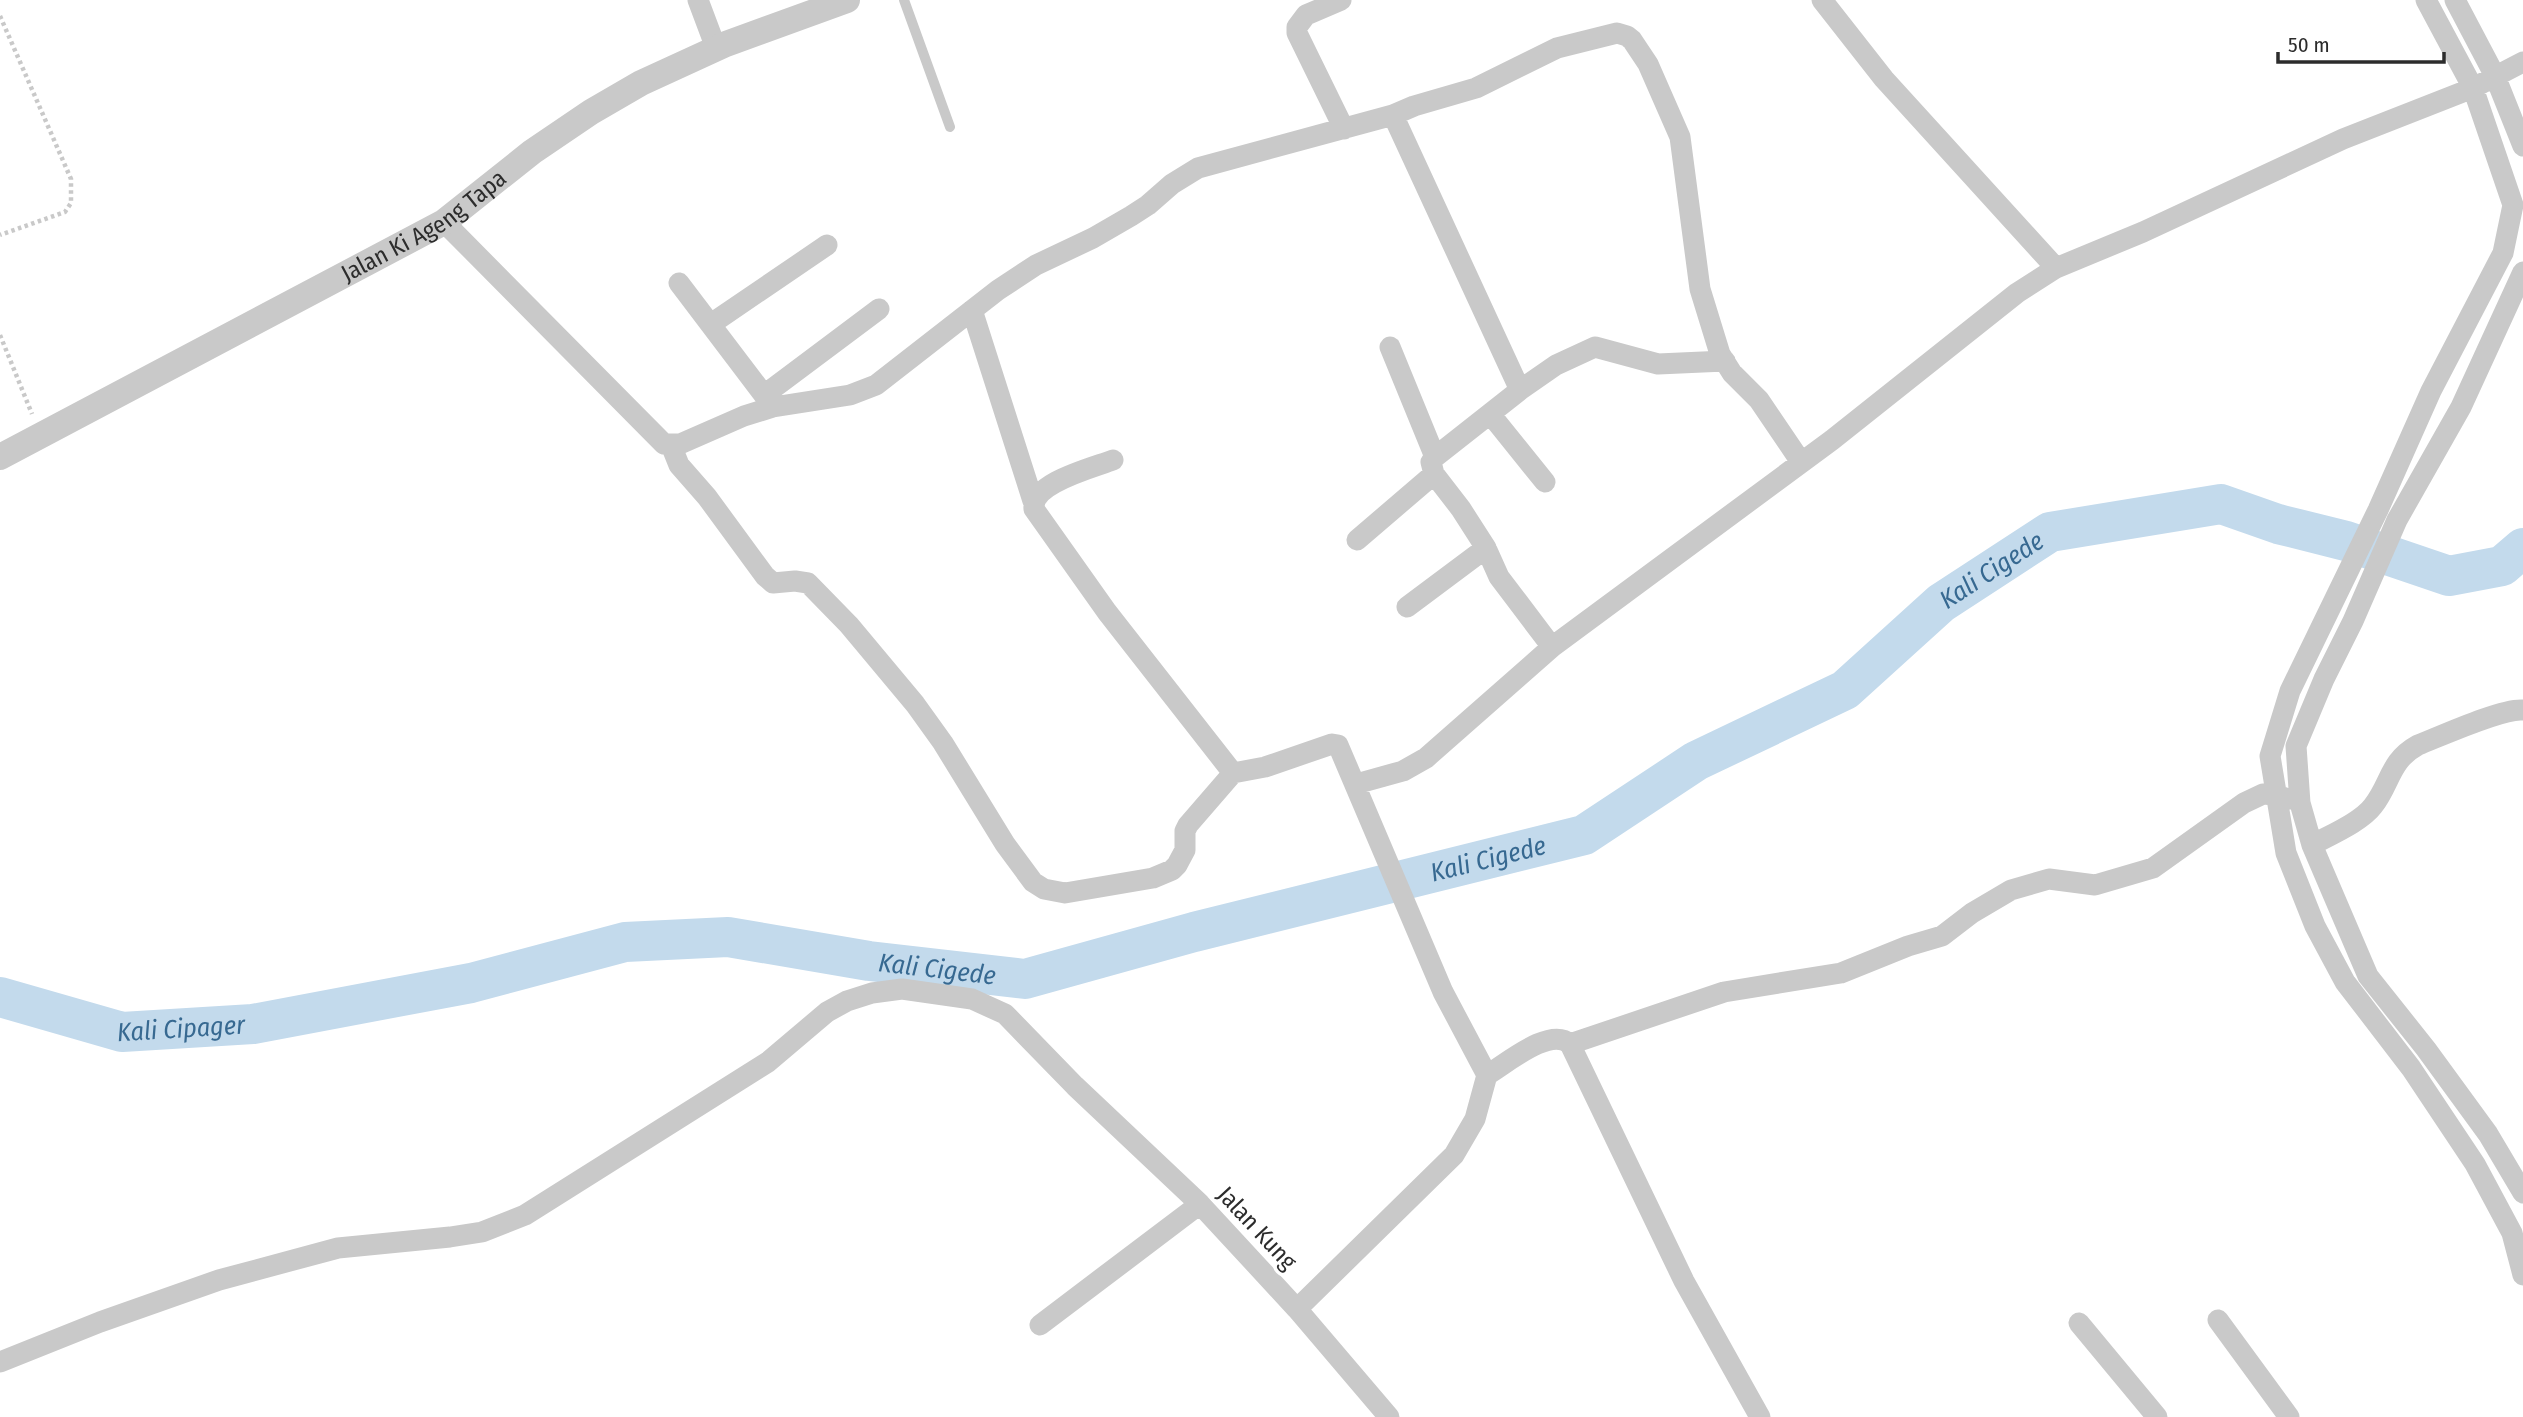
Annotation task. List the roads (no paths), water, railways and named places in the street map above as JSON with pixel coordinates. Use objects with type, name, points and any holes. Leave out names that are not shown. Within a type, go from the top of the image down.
[{"type":"street","points":[[698,0],[716,48]]},
{"type":"street","name":"Jalan Ki Ageng Tapa","points":[[0,457],[444,222],[532,152],[591,112],[641,83],[716,48],[847,0]]},
{"type":"street","points":[[1341,0],[1306,15],[1297,27],[1297,33],[1344,129]]},
{"type":"street","points":[[1822,0],[1884,79],[2056,268]]},
{"type":"street","points":[[2426,0],[2473,88],[2513,205],[2503,253],[2431,391],[2353,621],[2324,679],[2296,746],[2300,803],[2312,845],[2368,976],[2488,1134],[2523,1193]]},
{"type":"street","points":[[2455,0],[2495,76],[2523,146]]},
{"type":"street","points":[[769,401],[850,395],[876,385],[998,290],[1036,265],[1093,238],[1131,216],[1172,184],[1198,168],[1393,115],[1476,88],[1557,48],[1617,33],[1627,36],[1648,64],[1680,137],[1700,289],[1710,327],[1732,373],[1759,400],[1801,462]]},
{"type":"street","points":[[1356,784],[1403,771],[1426,758],[1552,646],[1801,462],[2017,293],[2056,268],[2143,232],[2343,139],[2473,88],[2523,62]]},
{"type":"street","points":[[1393,115],[1520,390]]},
{"type":"street","points":[[444,222],[664,444],[680,444],[744,416],[769,401],[879,309]]},
{"type":"street","points":[[711,324],[827,245]]},
{"type":"street","points":[[2523,272],[2461,407],[2388,515],[2331,611],[2290,691],[2270,756],[2286,853],[2315,926],[2345,982],[2411,1068],[2518,1231],[2523,1275]]},
{"type":"street","points":[[679,283],[769,401]]},
{"type":"street","points":[[972,310],[1034,509],[1107,612],[1233,774]]},
{"type":"street","points":[[1390,347],[1435,466],[1486,548],[1499,577],[1552,646]]},
{"type":"street","points":[[1357,540],[1491,415],[1520,390],[1556,365],[1595,347],[1658,364],[1725,361]]},
{"type":"street","points":[[1491,415],[1545,482]]},
{"type":"street","points":[[671,445],[679,465],[707,497],[765,576],[773,583],[808,583],[849,625],[915,704],[943,743],[1005,844],[1033,882],[1044,889],[1065,893],[1153,878],[1172,870],[1185,850],[1185,831],[1188,825],[1233,774],[1265,767],[1335,744],[1356,784],[1406,909],[1443,992],[1487,1075]]},
{"type":"street","points":[[1033,501],[1047,486],[1113,460]]},
{"type":"street","points":[[1407,607],[1486,548]]},
{"type":"street","points":[[2312,845],[2367,813],[2374,805],[2393,767],[2406,752],[2499,715],[2523,710]]},
{"type":"street","points":[[1570,1044],[1724,992],[1841,973],[1908,946],[1942,936],[1972,913],[2011,890],[2049,879],[2095,886],[2153,868],[2244,803],[2263,794],[2276,795],[2300,803]]},
{"type":"street","name":"Jalan Kung","points":[[0,1362],[100,1322],[232,1277],[338,1248],[482,1232],[525,1215],[768,1062],[827,1012],[847,1001],[872,993],[902,989],[971,999],[1005,1014],[1200,1204],[1297,1309],[1389,1417]]},
{"type":"street","points":[[1297,1309],[1454,1155],[1475,1119],[1487,1075],[1543,1040],[1566,1040],[1684,1281],[1760,1417]]},
{"type":"street","points":[[1040,1325],[1200,1204]]},
{"type":"street","points":[[2218,1320],[2289,1417]]},
{"type":"street","points":[[2079,1323],[2157,1417]]},
{"type":"lane","points":[[904,0],[950,127]]},
{"type":"waterway","name":"Kali Cigede","points":[[0,997],[122,1032],[253,1024],[471,983],[625,942],[728,937],[869,961],[1025,979],[1194,932],[1584,835],[1696,761],[1845,690],[1941,603],[2050,532],[2221,504],[2278,524],[2346,541],[2449,576],[2502,566],[2523,548]]},
{"type":"water label","name":"Kali Cipager","points":[[180,1025]]}]
